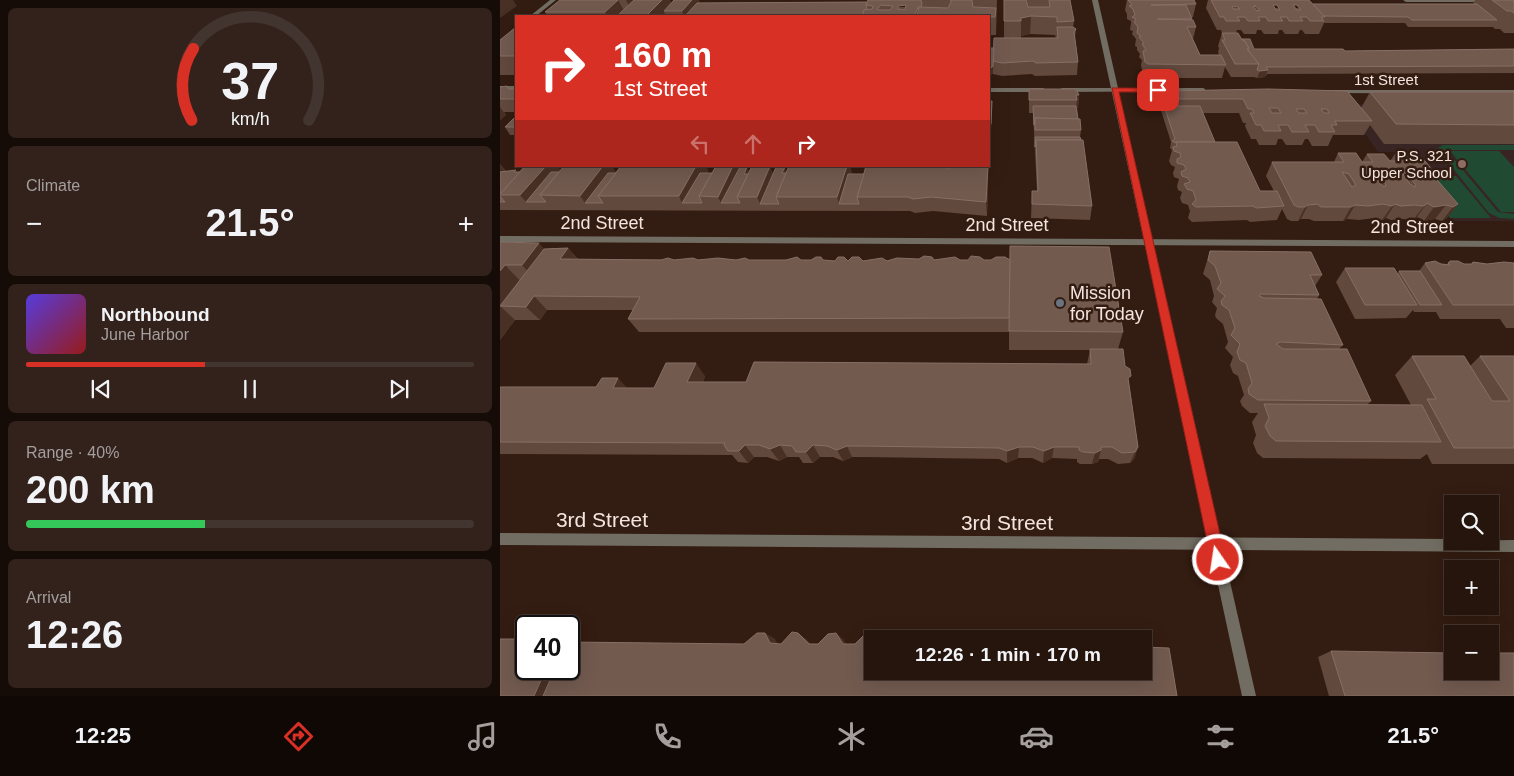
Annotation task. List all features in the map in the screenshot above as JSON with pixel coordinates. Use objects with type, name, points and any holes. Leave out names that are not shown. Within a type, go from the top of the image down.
[{"type":"street","points":[[534,15],[553,0]]},
{"type":"street","points":[[1095,0],[1249,696]]},
{"type":"street","points":[[1406,0],[1514,0]]},
{"type":"street","points":[[500,88],[515,88]]},
{"type":"street","points":[[990,90],[1048,90]]},
{"type":"street","points":[[1058,90],[1208,90]]},
{"type":"street","name":"1st Street","points":[[1328,91],[1514,92]]},
{"type":"street","name":"2nd Street","points":[[500,239],[1514,244]]},
{"type":"street","name":"3rd Street","points":[[500,538],[1514,546]]},
{"type":"shaded area","name":"P.S. 321 Upper School","points":[[1344,104],[1514,105],[1514,221],[1452,221],[1400,152],[1378,152]]},
{"type":"green space","points":[[1443,145],[1514,145],[1514,150],[1447,151],[1498,212],[1514,214],[1514,219],[1499,218],[1489,213],[1438,150]]},
{"type":"green space","points":[[1450,151],[1499,151],[1514,167],[1514,212],[1501,212]]},
{"type":"green space","points":[[1418,175],[1456,176],[1491,218],[1450,218]]},
{"type":"building","points":[[560,0],[618,0],[605,12],[545,12]]},
{"type":"building","points":[[634,0],[662,0],[647,15],[618,15]]},
{"type":"building","points":[[674,0],[692,0],[682,11],[664,11]]},
{"type":"building","points":[[868,0],[921,0],[922,4],[921,7],[918,7],[915,15],[862,15],[864,10],[872,9],[873,6],[866,5]],"holes":[[[881,5],[893,6],[890,10],[877,9]],[[906,5],[905,10],[898,9],[898,6]]]},
{"type":"building","points":[[951,0],[972,0],[973,7],[996,8],[995,17],[990,17],[990,15],[917,15],[919,7],[948,8]]},
{"type":"building","points":[[1004,0],[1026,0],[1028,7],[1050,7],[1049,0],[1070,0],[1074,21],[1057,22],[1057,17],[1031,16],[1021,18],[1021,21],[1004,21]]},
{"type":"building","points":[[1128,0],[1194,0],[1196,4],[1151,5],[1186,5],[1192,19],[1157,19],[1193,20],[1196,27],[1187,27],[1200,55],[1221,55],[1226,65],[1148,64],[1145,62],[1143,51],[1146,50],[1142,44],[1144,43],[1139,37],[1141,36],[1137,33],[1138,27],[1134,22],[1136,19],[1132,17],[1135,15],[1133,9],[1129,6],[1132,5]]},
{"type":"building","points":[[1211,0],[1309,0],[1325,17],[1321,17],[1324,21],[1310,21],[1307,17],[1300,17],[1303,21],[1289,21],[1287,17],[1280,17],[1283,21],[1268,21],[1266,17],[1258,17],[1260,21],[1248,21],[1245,17],[1237,17],[1240,21],[1226,21],[1224,17],[1220,17]],"holes":[[[1273,5],[1277,5],[1280,10],[1276,10]],[[1293,5],[1297,5],[1301,10],[1297,10]]]},
{"type":"building","points":[[1492,0],[1514,0],[1514,13],[1507,11]]},
{"type":"building","points":[[867,2],[867,9],[864,10],[862,15],[686,15],[697,3]]},
{"type":"building","points":[[1313,4],[1477,4],[1497,20],[1412,20],[1408,17],[1324,16]]},
{"type":"building","points":[[1057,27],[1073,27],[1076,29],[1074,32],[1078,62],[1036,63],[1033,61],[1002,63],[993,61],[994,38],[1058,38]]},
{"type":"building","points":[[515,28],[515,56],[500,56],[500,40]]},
{"type":"building","points":[[1222,33],[1238,33],[1249,48],[1247,49],[1259,64],[1235,64],[1222,40],[1225,40]]},
{"type":"building","points":[[1242,39],[1250,39],[1254,49],[1343,49],[1345,51],[1514,49],[1514,66],[1266,67],[1268,70],[1260,71],[1257,70],[1259,64]]},
{"type":"building","points":[[990,48],[994,48],[993,66],[991,68]]},
{"type":"building","points":[[507,86],[508,89],[515,89],[515,99],[500,99],[500,87]]},
{"type":"building","points":[[1029,89],[1076,89],[1079,95],[1076,95],[1077,100],[1029,100]]},
{"type":"building","points":[[1268,89],[1347,91],[1372,121],[1335,121],[1337,125],[1331,125],[1335,132],[1319,132],[1315,125],[1305,125],[1309,132],[1292,132],[1288,125],[1278,125],[1281,131],[1264,131],[1261,125],[1256,125],[1250,113],[1254,113],[1252,109],[1248,109],[1243,99],[1165,99],[1162,91]],"holes":[[[1269,108],[1278,108],[1281,113],[1272,113]],[[1296,109],[1304,109],[1307,113],[1299,113]],[[1321,109],[1327,109],[1329,113],[1324,113]]]},
{"type":"building","points":[[1370,92],[1514,92],[1514,125],[1396,124]]},
{"type":"building","points":[[990,101],[992,101],[991,124]]},
{"type":"building","points":[[1033,106],[1076,106],[1078,119],[1035,118],[1034,125]]},
{"type":"building","points":[[1164,106],[1200,106],[1215,142],[1176,143],[1172,141],[1175,139]]},
{"type":"building","points":[[515,117],[515,127],[505,127]]},
{"type":"building","points":[[1035,118],[1080,119],[1081,130],[1035,130]]},
{"type":"building","points":[[1035,137],[1080,137],[1081,140],[1036,140],[1035,147]]},
{"type":"building","points":[[1036,140],[1083,140],[1092,206],[1032,204],[1032,191],[1038,191]]},
{"type":"building","points":[[1176,142],[1237,142],[1260,191],[1277,191],[1284,206],[1256,208],[1253,206],[1196,207],[1192,204],[1196,200],[1193,191],[1187,189],[1184,184],[1190,182],[1188,178],[1182,176],[1181,172],[1186,169],[1184,165],[1177,163],[1177,159],[1181,157],[1180,153],[1174,151],[1173,147],[1177,146]]},
{"type":"building","points":[[1338,153],[1356,153],[1362,162],[1373,162],[1367,154],[1384,154],[1390,161],[1401,161],[1395,154],[1413,153],[1419,161],[1425,161],[1434,172],[1432,174],[1458,204],[1453,207],[1446,205],[1434,207],[1427,203],[1424,206],[1401,206],[1395,204],[1392,206],[1383,204],[1321,207],[1317,204],[1298,207],[1294,205],[1272,162],[1344,162]],"holes":[[[1342,172],[1349,174],[1356,185],[1352,187]],[[1374,172],[1379,174],[1386,185],[1384,187],[1380,184]],[[1404,172],[1416,185],[1415,187],[1410,184],[1403,174]]]},
{"type":"building","points":[[524,167],[545,167],[520,195],[500,194]]},
{"type":"building","points":[[563,167],[602,167],[580,196],[540,195]]},
{"type":"building","points":[[620,167],[695,167],[679,196],[598,196]]},
{"type":"building","points":[[715,167],[733,167],[718,197],[699,196]]},
{"type":"building","points":[[740,167],[747,167],[744,174],[748,174],[737,197],[740,203],[721,203]]},
{"type":"building","points":[[752,167],[770,167],[757,197],[737,197]]},
{"type":"building","points":[[776,167],[785,167],[782,173],[786,173],[776,197],[779,204],[760,204]]},
{"type":"building","points":[[789,167],[847,167],[837,197],[776,197]]},
{"type":"building","points":[[866,167],[988,167],[986,202],[931,197],[913,199],[908,197],[857,197]]},
{"type":"building","points":[[516,170],[514,172],[520,172],[500,194],[500,172]]},
{"type":"building","points":[[551,172],[559,172],[540,195],[546,202],[526,202]]},
{"type":"building","points":[[608,173],[616,173],[598,196],[603,203],[585,203]]},
{"type":"building","points":[[700,173],[712,173],[699,196],[702,203],[682,203]]},
{"type":"building","points":[[848,174],[864,174],[857,197],[859,204],[839,204]]},
{"type":"building","points":[[500,242],[539,243],[522,265],[505,265],[500,271]]},
{"type":"building","name":"Mission for Today","points":[[1010,246],[1109,247],[1123,332],[1009,331]]},
{"type":"building","points":[[568,248],[560,259],[661,260],[668,258],[674,260],[693,258],[698,260],[718,258],[736,260],[745,258],[749,260],[786,260],[797,257],[801,260],[811,260],[821,257],[823,260],[835,261],[838,257],[844,257],[848,261],[852,257],[859,257],[863,261],[882,258],[887,261],[897,258],[919,259],[924,256],[932,257],[934,260],[955,257],[960,260],[968,260],[971,256],[980,257],[984,260],[1005,257],[1010,260],[1009,318],[628,319],[640,297],[534,296],[526,307],[500,306],[544,249]]},
{"type":"building","points":[[1210,251],[1311,252],[1322,275],[1310,275],[1319,295],[1261,294],[1259,296],[1264,298],[1321,299],[1343,345],[1280,342],[1276,344],[1283,349],[1347,349],[1371,401],[1258,400],[1249,394],[1248,389],[1252,383],[1246,363],[1240,360],[1237,352],[1240,344],[1231,335],[1235,328],[1229,310],[1222,305],[1221,301],[1225,296],[1217,289],[1221,283],[1215,266],[1208,260]]},
{"type":"building","points":[[1435,261],[1450,265],[1448,263],[1450,261],[1458,261],[1464,264],[1472,264],[1473,262],[1487,264],[1514,263],[1514,305],[1453,305],[1425,263]]},
{"type":"building","points":[[1345,268],[1394,268],[1417,305],[1365,305]]},
{"type":"building","points":[[1399,271],[1420,271],[1442,305],[1420,305]]},
{"type":"building","points":[[1090,349],[1123,349],[1125,366],[1130,369],[1131,376],[1128,378],[1138,447],[1135,452],[1122,453],[1112,447],[1101,447],[1101,450],[1095,453],[1083,452],[1079,450],[1079,447],[1054,447],[1044,451],[1033,447],[1019,447],[1007,451],[999,448],[847,446],[837,450],[827,446],[813,445],[806,452],[796,452],[792,446],[780,445],[770,449],[759,445],[745,445],[739,451],[728,451],[724,445],[725,443],[500,442],[500,387],[596,387],[602,378],[618,378],[613,388],[654,388],[666,363],[696,363],[687,382],[746,382],[754,362],[1091,364]]},
{"type":"building","points":[[1412,356],[1464,356],[1492,401],[1510,401],[1480,356],[1514,356],[1514,448],[1454,448],[1427,399],[1436,399]]},
{"type":"building","points":[[1264,404],[1422,405],[1441,442],[1276,441],[1270,436],[1265,426],[1269,418]]},
{"type":"building","points":[[792,632],[798,633],[809,644],[818,644],[828,634],[836,633],[843,644],[855,644],[864,635],[864,680],[1152,680],[1152,647],[1169,648],[1177,696],[543,696],[550,680],[580,680],[580,642],[744,644],[757,633],[765,633],[770,643],[781,644]]},
{"type":"building","points":[[500,639],[515,639],[515,680],[541,680],[534,696],[500,696]]},
{"type":"building","points":[[1331,651],[1444,653],[1444,680],[1499,680],[1499,653],[1514,653],[1514,696],[1345,696]]},
{"type":"place","name":"P.S. 321 Upper School","points":[[1462,164]]},
{"type":"place","name":"Mission for Today","points":[[1060,303]]},
{"type":"route","points":[[1158,90],[1115,90],[1218,560]]}]
